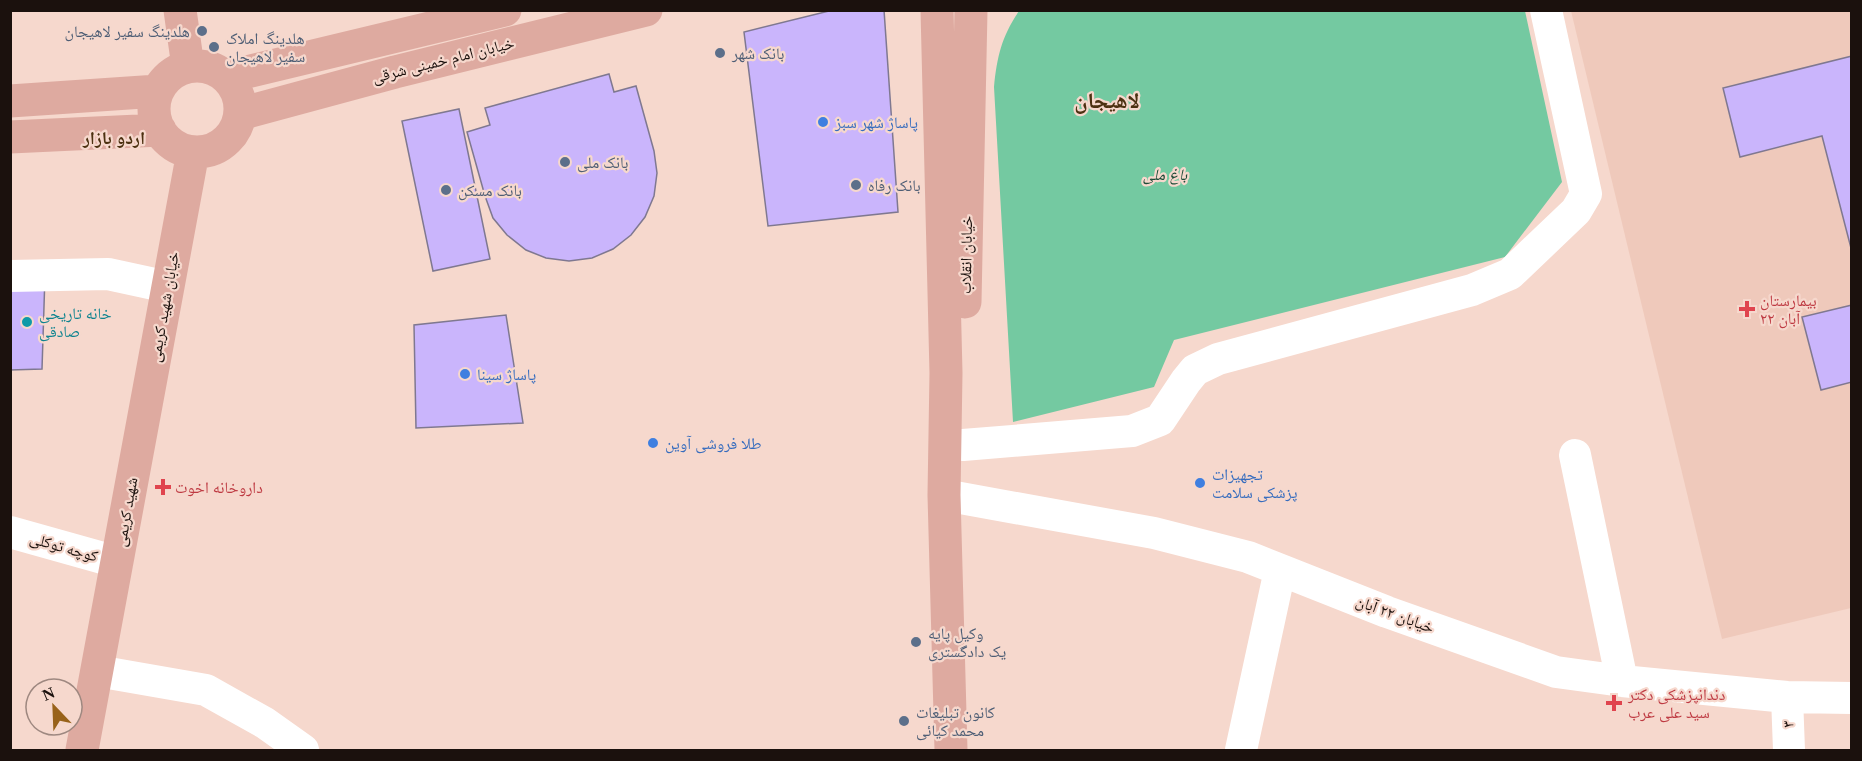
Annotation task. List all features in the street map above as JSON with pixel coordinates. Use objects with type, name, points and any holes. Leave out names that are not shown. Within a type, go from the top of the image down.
[{"type":"main road","points":[[180,10],[188,67]]},
{"type":"main road","name":"خیابان امام خمینی شرقی","points":[[226,77],[505,10]]},
{"type":"main road","name":"خیابان امام خمینی شرقی","points":[[240,114],[395,72],[646,10]]},
{"type":"main road","name":"خیابان انقلاب","points":[[937,10],[946,374],[944,495],[951,750]]},
{"type":"main road","name":"خیابان انقلاب","points":[[944,495],[963,445],[971,10]]},
{"type":"main road","points":[[188,67],[208,68],[226,77],[235,87],[240,114],[237,126],[229,138],[219,146],[206,151],[193,152],[168,141],[155,118],[154,104],[165,80],[188,67]]},
{"type":"main road","points":[[10,101],[158,92]]},
{"type":"main road","points":[[10,136],[160,130]]},
{"type":"main road","name":"خیابان شهید کریمی","points":[[136,461],[193,152]]},
{"type":"main road","name":"شهید کریمی","points":[[117,562],[136,461]]},
{"type":"main road","points":[[82,750],[117,562]]},
{"type":"street","points":[[963,445],[1132,431],[1161,420],[1186,381],[1196,370],[1218,359],[1472,290],[1510,274],[1576,211],[1586,194],[1546,10]]},
{"type":"street","points":[[10,276],[108,274],[168,287]]},
{"type":"street","points":[[1575,455],[1622,681]]},
{"type":"street","name":"خیابان ۲۲ آبان","points":[[944,495],[1154,532],[1248,557],[1387,612],[1556,672],[1622,681],[1787,697],[1851,698]]},
{"type":"street","name":"کوچه توکلی","points":[[10,532],[117,562]]},
{"type":"street","points":[[1240,750],[1280,570]]},
{"type":"street","points":[[97,671],[206,690],[265,723],[303,750]]},
{"type":"street","name":"۳","points":[[1787,697],[1789,750]]},
{"type":"shaded area","name":"بیمارستان ۲۲ آبان","points":[[1571,11],[1851,11],[1851,608],[1722,639]]},
{"type":"green space","name":"باغ ملی","points":[[1019,11],[1525,11],[1562,182],[1505,257],[1174,340],[1154,387],[1013,422],[994,87],[1001,47]]},
{"type":"building","name":"پاساژ شهر سبز","points":[[833,10],[884,10],[898,212],[768,226],[744,32]]},
{"type":"building","points":[[1852,56],[1852,252],[1822,136],[1740,157],[1723,88]]},
{"type":"building","name":"بانک ملی","points":[[609,74],[614,92],[636,86],[654,151],[657,173],[654,196],[645,217],[631,235],[613,249],[592,258],[569,261],[546,258],[526,250],[507,235],[493,218],[467,132],[490,125],[485,108]]},
{"type":"building","name":"بانک مسکن","points":[[459,109],[490,259],[433,271],[402,121]]},
{"type":"building","name":"خانه تاریخی صادقی","points":[[45,275],[42,369],[10,370],[10,276]]},
{"type":"building","points":[[1852,305],[1852,382],[1821,390],[1802,317]]},
{"type":"building","name":"پاساژ سینا","points":[[506,315],[523,423],[416,428],[414,325]]},
{"type":"place","name":"هلدینگ سفیر لاهیجان","points":[[202,31]]},
{"type":"place","name":"هلدینگ املاک سفیر لاهیجان","points":[[214,47]]},
{"type":"place","name":"بانک شهر","points":[[720,53]]},
{"type":"place","name":"پاساژ شهر سبز","points":[[823,122]]},
{"type":"place","name":"بانک ملی","points":[[565,162]]},
{"type":"place","name":"بانک رفاه","points":[[856,185]]},
{"type":"place","name":"بانک مسکن","points":[[446,190]]},
{"type":"place","name":"بیمارستان ۲۲ آبان","points":[[1747,309]]},
{"type":"place","name":"خانه تاریخی صادقی","points":[[27,322]]},
{"type":"place","name":"پاساژ سینا","points":[[465,374]]},
{"type":"place","name":"طلا فروشی آوین","points":[[653,443]]},
{"type":"place","name":"تجهیزات پزشکی سلامت","points":[[1200,483]]},
{"type":"place","name":"داروخانه اخوت","points":[[163,487]]},
{"type":"place","name":"وکیل پایه یک دادگستری","points":[[916,642]]},
{"type":"place","name":"دندانپزشکی دکتر سید علی عرب","points":[[1614,703]]},
{"type":"place","name":"کانون تبلیغات محمد کیائی","points":[[904,721]]},
{"type":"district","name":"لاهیجان","points":[[1107,100]]},
{"type":"district","name":"اردو بازار","points":[[114,138]]}]
